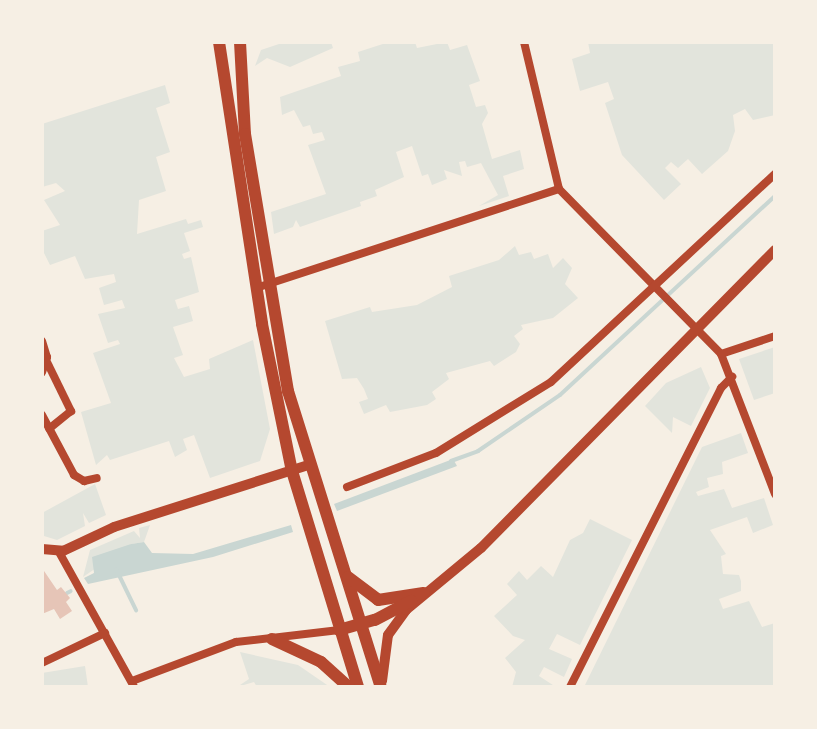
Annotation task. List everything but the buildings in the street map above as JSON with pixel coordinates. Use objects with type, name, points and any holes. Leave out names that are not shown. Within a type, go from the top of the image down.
[{"type":"main road","points":[[219,42],[292,471],[358,687]]},
{"type":"main road","points":[[240,42],[245,134],[262,286],[308,465],[381,687]]},
{"type":"main road","points":[[339,559],[349,579],[372,598],[398,600],[423,593]]},
{"type":"main road","points":[[339,630],[360,625],[423,593]]},
{"type":"main road","points":[[272,639],[321,662],[349,687]]},
{"type":"street","points":[[524,42],[559,189],[721,354],[775,494]]},
{"type":"street","points":[[347,487],[436,453],[551,382],[656,288],[775,174]]},
{"type":"street","points":[[262,286],[559,189]]},
{"type":"street","points":[[381,687],[388,635],[423,593],[481,548],[775,250]]},
{"type":"street","points":[[721,354],[775,336]]},
{"type":"street","points":[[42,341],[47,362],[71,411],[49,429]]},
{"type":"street","points":[[42,372],[47,362]]},
{"type":"street","points":[[570,687],[721,388],[732,377]]},
{"type":"street","points":[[42,415],[78,480],[97,478]]},
{"type":"street","points":[[42,549],[59,552],[124,523],[308,465]]},
{"type":"street","points":[[59,552],[133,684],[223,645],[339,630]]},
{"type":"street","points":[[42,663],[105,633]]},
{"type":"shaded area","points":[[285,42],[331,42],[333,48],[290,67],[267,58],[255,66],[261,50]]},
{"type":"shaded area","points":[[389,42],[415,42],[417,48],[447,42],[450,50],[467,45],[480,81],[469,85],[476,107],[485,105],[488,113],[482,124],[492,159],[520,150],[524,169],[503,176],[509,196],[479,206],[498,195],[481,163],[467,167],[465,161],[459,162],[462,176],[444,170],[447,179],[432,185],[428,174],[422,176],[412,146],[396,152],[404,177],[375,190],[377,196],[360,202],[361,206],[300,227],[296,220],[293,227],[274,234],[271,212],[326,194],[308,145],[325,140],[322,132],[313,134],[310,125],[303,127],[294,110],[282,115],[280,97],[341,76],[338,67],[360,61],[358,52]]},
{"type":"shaded area","points":[[588,42],[775,42],[775,115],[753,120],[745,109],[733,115],[735,131],[728,151],[702,174],[688,159],[678,168],[671,162],[665,168],[681,184],[664,200],[622,155],[605,103],[614,99],[608,82],[580,91],[572,59],[590,53]]},
{"type":"shaded area","points":[[165,85],[170,103],[156,108],[170,152],[156,157],[166,191],[139,200],[137,234],[186,219],[188,224],[201,220],[203,227],[184,233],[190,251],[182,254],[184,259],[191,257],[199,292],[175,300],[178,309],[189,306],[193,321],[173,327],[183,355],[174,358],[184,377],[210,369],[209,359],[253,340],[270,429],[260,461],[210,478],[194,435],[183,439],[187,450],[175,457],[169,441],[110,460],[107,455],[96,465],[81,412],[111,403],[93,353],[120,344],[118,340],[108,343],[98,314],[125,308],[122,300],[104,305],[99,288],[116,282],[114,274],[85,279],[75,256],[50,265],[42,249],[42,231],[60,225],[44,200],[65,191],[56,183],[42,187],[42,124]]},
{"type":"shaded area","points":[[515,246],[519,255],[531,252],[534,259],[548,254],[553,268],[563,258],[572,268],[565,284],[578,298],[553,318],[521,325],[523,329],[514,336],[520,344],[516,352],[494,366],[490,361],[446,373],[449,379],[432,392],[436,399],[427,405],[390,412],[386,405],[364,414],[359,402],[368,399],[364,389],[357,378],[342,379],[325,321],[370,307],[372,312],[417,305],[452,287],[449,276],[499,260]]},
{"type":"shaded area","points":[[775,347],[775,393],[754,400],[739,359]]},
{"type":"shaded area","points":[[701,367],[710,388],[691,426],[673,417],[672,433],[645,406],[666,383]]},
{"type":"shaded area","points":[[741,433],[748,453],[722,462],[723,474],[707,478],[709,487],[696,492],[698,496],[724,489],[732,508],[764,498],[773,525],[753,533],[747,517],[710,530],[726,554],[721,556],[723,574],[739,575],[741,581],[741,591],[719,599],[723,609],[749,601],[762,627],[775,623],[775,687],[584,687],[702,447]]},
{"type":"shaded area","points":[[453,459],[457,466],[337,511],[334,504]]},
{"type":"shaded area","points":[[95,484],[106,515],[89,523],[83,513],[85,526],[57,540],[44,536],[42,513]]},
{"type":"shaded area","points":[[590,519],[632,540],[580,645],[557,634],[549,649],[572,659],[564,677],[544,667],[539,676],[556,687],[512,687],[516,672],[505,658],[525,640],[513,636],[494,616],[517,595],[507,584],[519,571],[527,580],[541,566],[553,577],[570,540],[583,533]]},
{"type":"shaded area","points":[[150,525],[144,542],[131,544],[83,577],[90,550],[134,531],[140,538],[139,528]]},
{"type":"shaded area","points":[[291,525],[293,532],[213,557],[88,584],[84,578],[94,573],[92,557],[131,544],[144,542],[152,553],[193,554]]},
{"type":"shaded area","points":[[240,652],[298,665],[330,687],[257,687],[254,682],[237,687],[249,679]]},
{"type":"shaded area","points":[[85,666],[88,687],[42,687],[42,673]]},
{"type":"waterway","points":[[451,461],[478,451],[560,395],[775,196]]},
{"type":"waterway","points":[[116,569],[136,610]]},
{"type":"waterway","points":[[67,593],[71,591]]}]
